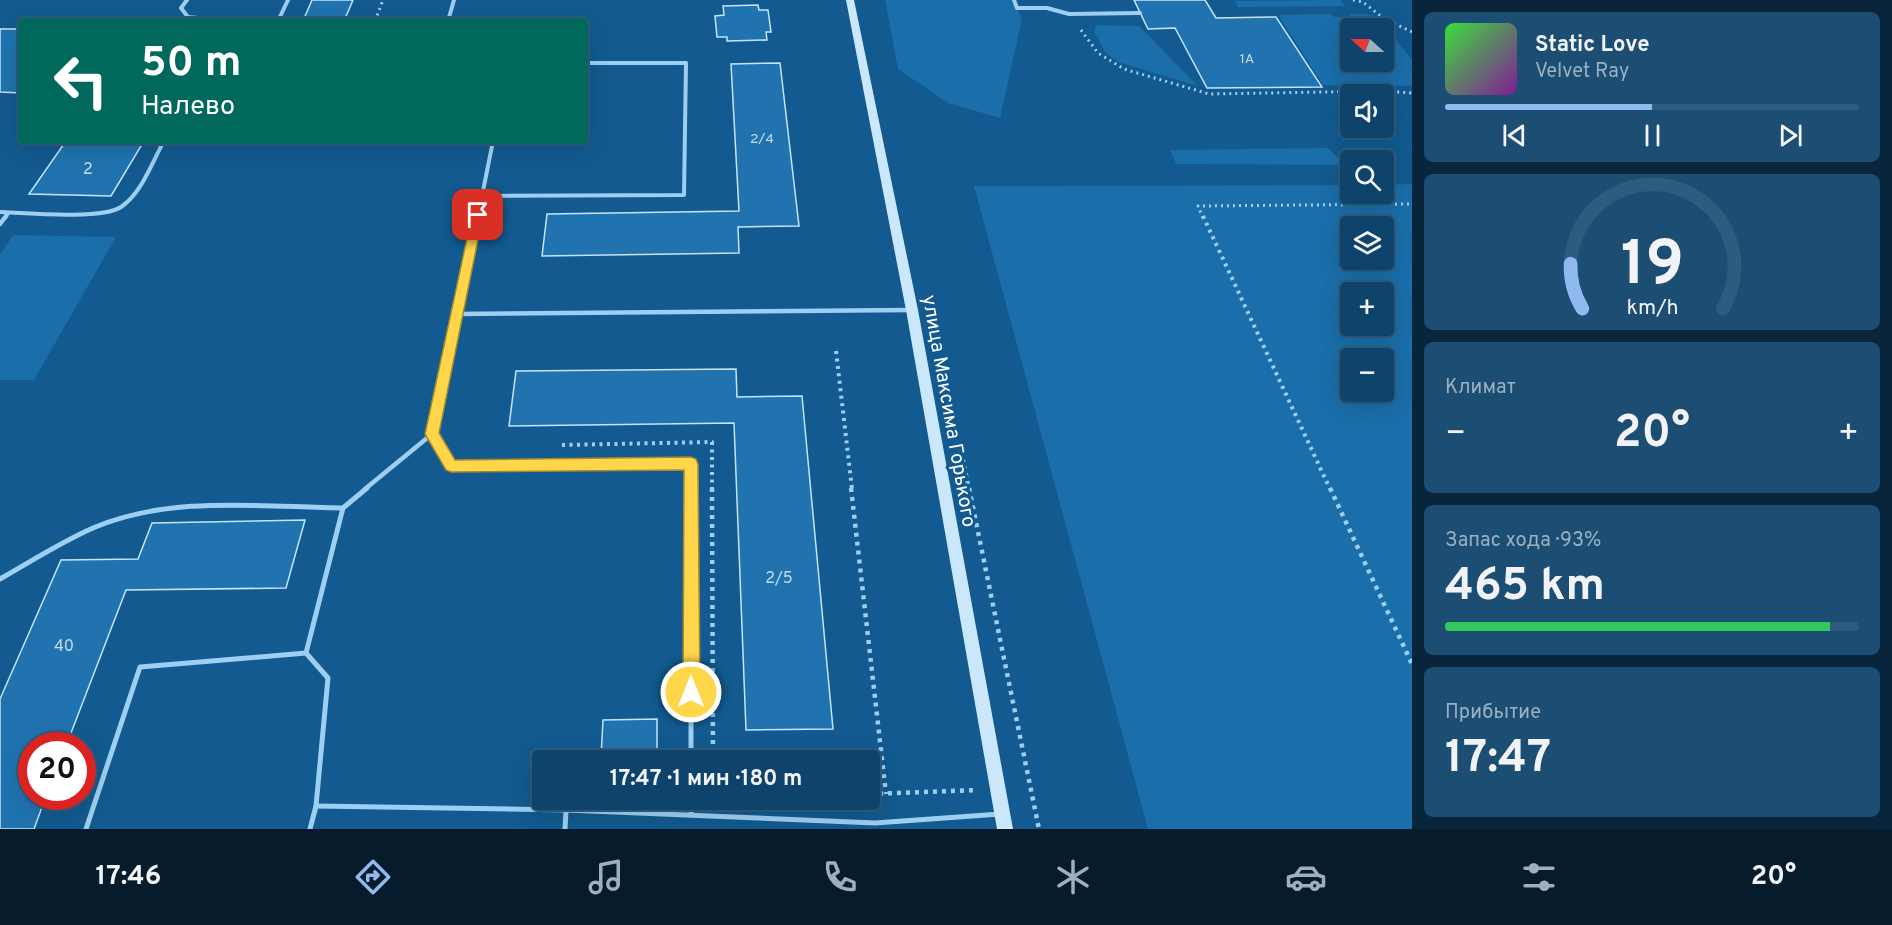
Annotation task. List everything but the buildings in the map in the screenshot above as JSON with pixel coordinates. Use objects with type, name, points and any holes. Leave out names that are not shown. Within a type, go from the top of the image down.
[{"type":"main road","name":"улица Максима Горького","points":[[850,0],[912,310],[1005,829]]},
{"type":"lane","points":[[187,0],[181,9],[188,17],[198,18]]},
{"type":"lane","points":[[279,18],[288,0]]},
{"type":"lane","points":[[449,18],[454,0]]},
{"type":"lane","points":[[1014,0],[1017,8],[1047,9],[1069,14],[1140,13]]},
{"type":"lane","points":[[482,195],[684,195],[686,63],[588,63]]},
{"type":"lane","points":[[0,212],[98,214],[120,207],[130,199],[162,144]]},
{"type":"lane","points":[[306,653],[343,508],[432,434],[492,144]]},
{"type":"lane","points":[[0,224],[8,213]]},
{"type":"lane","points":[[457,314],[912,310]]},
{"type":"lane","points":[[432,434],[451,466],[691,464],[691,750]]},
{"type":"lane","points":[[0,579],[93,528],[126,516],[153,510],[181,506],[343,508]]},
{"type":"lane","points":[[306,653],[328,678],[316,807],[310,829]]},
{"type":"lane","points":[[86,829],[140,667],[306,653]]},
{"type":"lane","points":[[316,807],[532,810]]},
{"type":"lane","points":[[565,829],[566,810],[875,826],[1002,814]]},
{"type":"lane","points":[[691,810],[691,815]]},
{"type":"path","points":[[376,18],[383,0]]},
{"type":"path","points":[[1353,0],[1363,2],[1383,18],[1412,32]]},
{"type":"path","points":[[1069,14],[1098,53],[1124,69],[1209,93],[1383,91],[1412,93]]},
{"type":"path","points":[[1412,204],[1198,206],[1412,664]]},
{"type":"path","points":[[836,351],[886,794]]},
{"type":"path","points":[[560,445],[712,442],[713,750]]},
{"type":"path","points":[[880,794],[1030,787]]},
{"type":"shaded area","points":[[885,0],[1013,0],[1022,19],[1000,118],[948,103],[898,69]]},
{"type":"shaded area","points":[[1340,0],[1345,6],[1238,7],[1235,1]]},
{"type":"shaded area","points":[[1331,14],[1334,17],[1351,17],[1349,14],[1367,14],[1378,17],[1340,18],[1340,72],[1394,72],[1394,37],[1412,60],[1412,86],[1323,85],[1278,15]]},
{"type":"shaded area","points":[[1097,25],[1139,26],[1198,86],[1118,62],[1105,52],[1094,31]]},
{"type":"shaded area","points":[[1328,148],[1340,160],[1340,165],[1176,164],[1170,150]]},
{"type":"shaded area","points":[[1412,184],[1412,829],[1148,829],[974,186],[1340,185],[1340,204],[1394,204],[1394,185]]},
{"type":"shaded area","points":[[13,235],[116,237],[34,380],[0,380],[0,255]]},
{"type":"route","points":[[478,215],[432,434],[451,466],[691,464],[691,692]]}]
